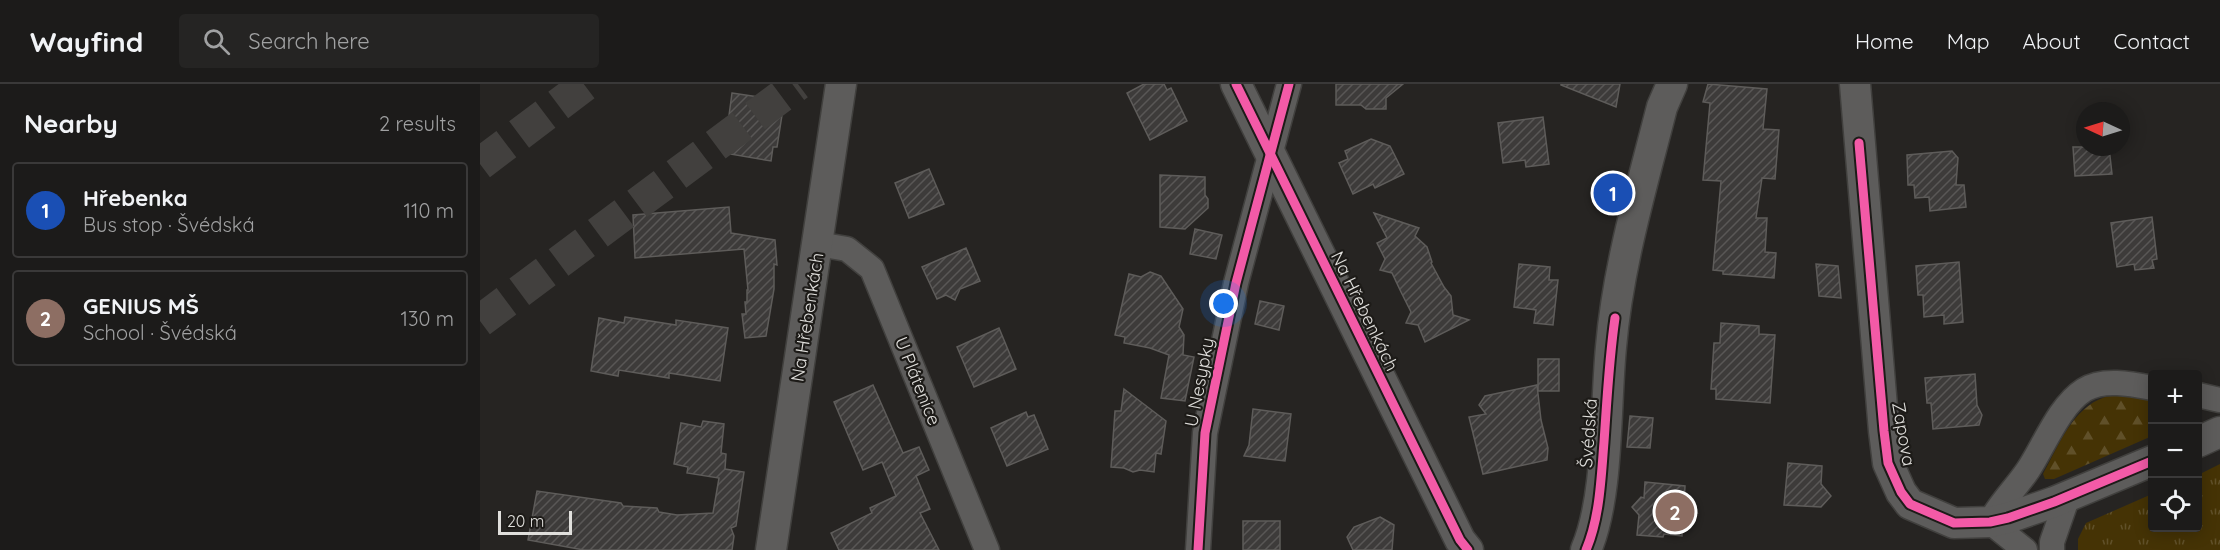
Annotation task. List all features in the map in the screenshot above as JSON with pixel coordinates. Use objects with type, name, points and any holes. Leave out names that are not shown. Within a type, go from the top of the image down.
[{"type":"street","name":"Na Hřebenkách","points":[[771,550],[842,84]]},
{"type":"street","name":"Na Hřebenkách","points":[[1236,84],[1460,540],[1468,550]]},
{"type":"street","name":"U Nesypky","points":[[1198,550],[1205,433],[1236,283],[1289,84]]},
{"type":"street","name":"Švédská","points":[[1586,550],[1593,532],[1602,473],[1611,346],[1624,256],[1662,107],[1672,84]]},
{"type":"street","name":"Zapova","points":[[1855,84],[1882,419],[1888,463],[1901,492],[1910,504],[1954,523],[1990,522],[2068,496],[2148,463]]},
{"type":"street","name":"U Plátenice","points":[[818,244],[847,249],[873,269],[987,550]]},
{"type":"street","points":[[2025,550],[1990,522],[1997,509],[2030,467],[2068,404],[2084,390],[2102,383],[2148,387]]},
{"type":"street","points":[[2202,396],[2220,400]]},
{"type":"street","points":[[2202,440],[2220,432]]},
{"type":"street","points":[[1601,550],[1602,473]]},
{"type":"street","points":[[2052,550],[2052,542],[2068,496]]},
{"type":"green space","points":[[2134,395],[2148,398],[2148,438],[2054,479],[2045,479],[2043,474],[2075,419],[2093,402],[2112,396]]},
{"type":"green space","points":[[2220,464],[2220,550],[2078,550],[2078,539],[2086,523],[2148,496],[2148,532],[2202,532],[2202,473]]},
{"type":"building","points":[[1144,84],[1164,84],[1167,90],[1171,88],[1187,121],[1150,140],[1127,93]]},
{"type":"building","points":[[1336,84],[1403,84],[1386,98],[1386,109],[1366,109],[1361,105],[1336,105]]},
{"type":"building","points":[[1620,84],[1616,107],[1561,85]]},
{"type":"building","points":[[1708,84],[1767,89],[1763,129],[1779,130],[1775,179],[1762,178],[1756,218],[1767,218],[1765,252],[1776,253],[1774,278],[1723,274],[1723,271],[1713,270],[1721,181],[1703,180],[1710,103],[1703,102]]},
{"type":"building","points":[[732,93],[780,100],[778,114],[782,115],[777,147],[773,147],[771,161],[724,153]]},
{"type":"building","points":[[1543,117],[1549,164],[1526,167],[1525,160],[1503,163],[1498,123]]},
{"type":"building","points":[[1371,139],[1390,146],[1404,174],[1375,188],[1373,184],[1353,194],[1339,163],[1348,159],[1345,151]]},
{"type":"building","points":[[2073,147],[2076,147],[2076,156],[2110,156],[2112,174],[2075,176]]},
{"type":"building","points":[[1952,151],[1958,158],[1956,185],[1964,185],[1966,207],[1930,211],[1929,197],[1915,198],[1914,185],[1908,185],[1907,155]]},
{"type":"building","points":[[929,169],[944,204],[909,218],[895,183]]},
{"type":"building","points":[[1160,175],[1205,177],[1208,208],[1185,229],[1160,227]]},
{"type":"building","points":[[729,207],[731,233],[775,240],[777,265],[774,264],[774,289],[766,336],[745,338],[742,314],[746,314],[745,302],[747,302],[748,290],[744,249],[635,258],[633,215]]},
{"type":"building","points":[[1374,213],[1419,228],[1415,236],[1427,247],[1431,263],[1451,296],[1453,315],[1469,320],[1425,342],[1418,325],[1406,323],[1411,312],[1392,273],[1380,270],[1385,259],[1377,243],[1387,238]]},
{"type":"building","points":[[2152,217],[2157,259],[2152,260],[2154,268],[2135,270],[2134,264],[2117,267],[2111,223]]},
{"type":"building","points":[[1195,229],[1222,235],[1216,259],[1190,254]]},
{"type":"building","points":[[966,248],[980,281],[960,289],[955,300],[946,295],[937,299],[922,267]]},
{"type":"building","points":[[1959,262],[1963,322],[1944,324],[1944,315],[1924,317],[1923,295],[1918,295],[1916,266]]},
{"type":"building","points":[[1519,264],[1550,267],[1549,280],[1558,280],[1553,325],[1534,323],[1536,310],[1514,307]]},
{"type":"building","points":[[1816,264],[1838,266],[1841,298],[1819,296]]},
{"type":"building","points":[[1150,272],[1161,276],[1183,309],[1179,327],[1184,335],[1183,355],[1194,357],[1185,401],[1161,398],[1169,355],[1150,348],[1124,343],[1125,337],[1115,335],[1129,274],[1141,277]]},
{"type":"building","points":[[1260,301],[1284,306],[1279,330],[1255,324]]},
{"type":"building","points":[[625,317],[676,325],[676,320],[728,328],[720,381],[669,373],[669,378],[619,370],[618,376],[591,371],[599,318],[624,323]]},
{"type":"building","points":[[1721,323],[1759,326],[1759,334],[1775,335],[1770,403],[1716,399],[1716,389],[1711,389],[1714,343],[1720,343]]},
{"type":"building","points":[[999,328],[1016,369],[974,387],[957,347]]},
{"type":"building","points":[[1538,359],[1559,359],[1559,391],[1538,391]]},
{"type":"building","points":[[1975,374],[1977,405],[1982,415],[1979,425],[1933,429],[1931,403],[1927,403],[1925,378]]},
{"type":"building","points":[[873,385],[903,453],[919,447],[929,470],[916,476],[930,509],[920,513],[939,550],[839,550],[831,533],[872,513],[870,508],[896,496],[882,462],[863,470],[834,402]]},
{"type":"building","points":[[1537,385],[1541,420],[1548,448],[1547,460],[1483,474],[1469,417],[1486,414],[1479,405],[1485,396]]},
{"type":"building","points":[[1124,389],[1166,421],[1161,454],[1156,453],[1154,472],[1140,470],[1133,472],[1124,468],[1111,467],[1115,411],[1121,411]]},
{"type":"building","points":[[1253,409],[1291,414],[1285,461],[1244,456],[1249,445]]},
{"type":"building","points":[[1026,412],[1028,417],[1034,415],[1048,449],[1007,466],[991,428]]},
{"type":"building","points":[[1630,416],[1653,418],[1650,448],[1627,447]]},
{"type":"building","points":[[703,421],[724,424],[721,453],[726,454],[725,469],[744,472],[736,526],[731,528],[734,536],[732,550],[584,550],[528,540],[537,491],[621,503],[623,506],[657,508],[659,512],[677,515],[713,513],[719,478],[687,473],[688,467],[674,464],[681,423],[701,427]]},
{"type":"building","points":[[1788,463],[1822,466],[1821,484],[1831,496],[1821,507],[1784,505]]},
{"type":"building","points":[[1645,482],[1685,486],[1684,505],[1697,513],[1683,518],[1682,536],[1637,535],[1639,515],[1632,507],[1641,497],[1644,498]]},
{"type":"building","points":[[1380,517],[1394,525],[1392,550],[1353,550],[1347,537],[1354,527]]},
{"type":"building","points":[[1243,521],[1280,521],[1280,550],[1243,550]]},
{"type":"tunnel","points":[[480,164],[586,84]]},
{"type":"tunnel","points":[[480,321],[798,84]]},
{"type":"cycle path","points":[[1236,84],[1460,540],[1468,550]]},
{"type":"cycle path","points":[[1198,550],[1205,433],[1236,283],[1289,84]]},
{"type":"cycle path","points":[[1859,143],[1888,463],[1901,492],[1910,504],[1954,523],[1990,522],[2054,502],[2148,463]]},
{"type":"cycle path","points":[[1586,550],[1599,497],[1615,318]]},
{"type":"place","name":"Hřebenka","points":[[1613,193]]},
{"type":"place","name":"GENIUS MŠ","points":[[1675,512]]}]
